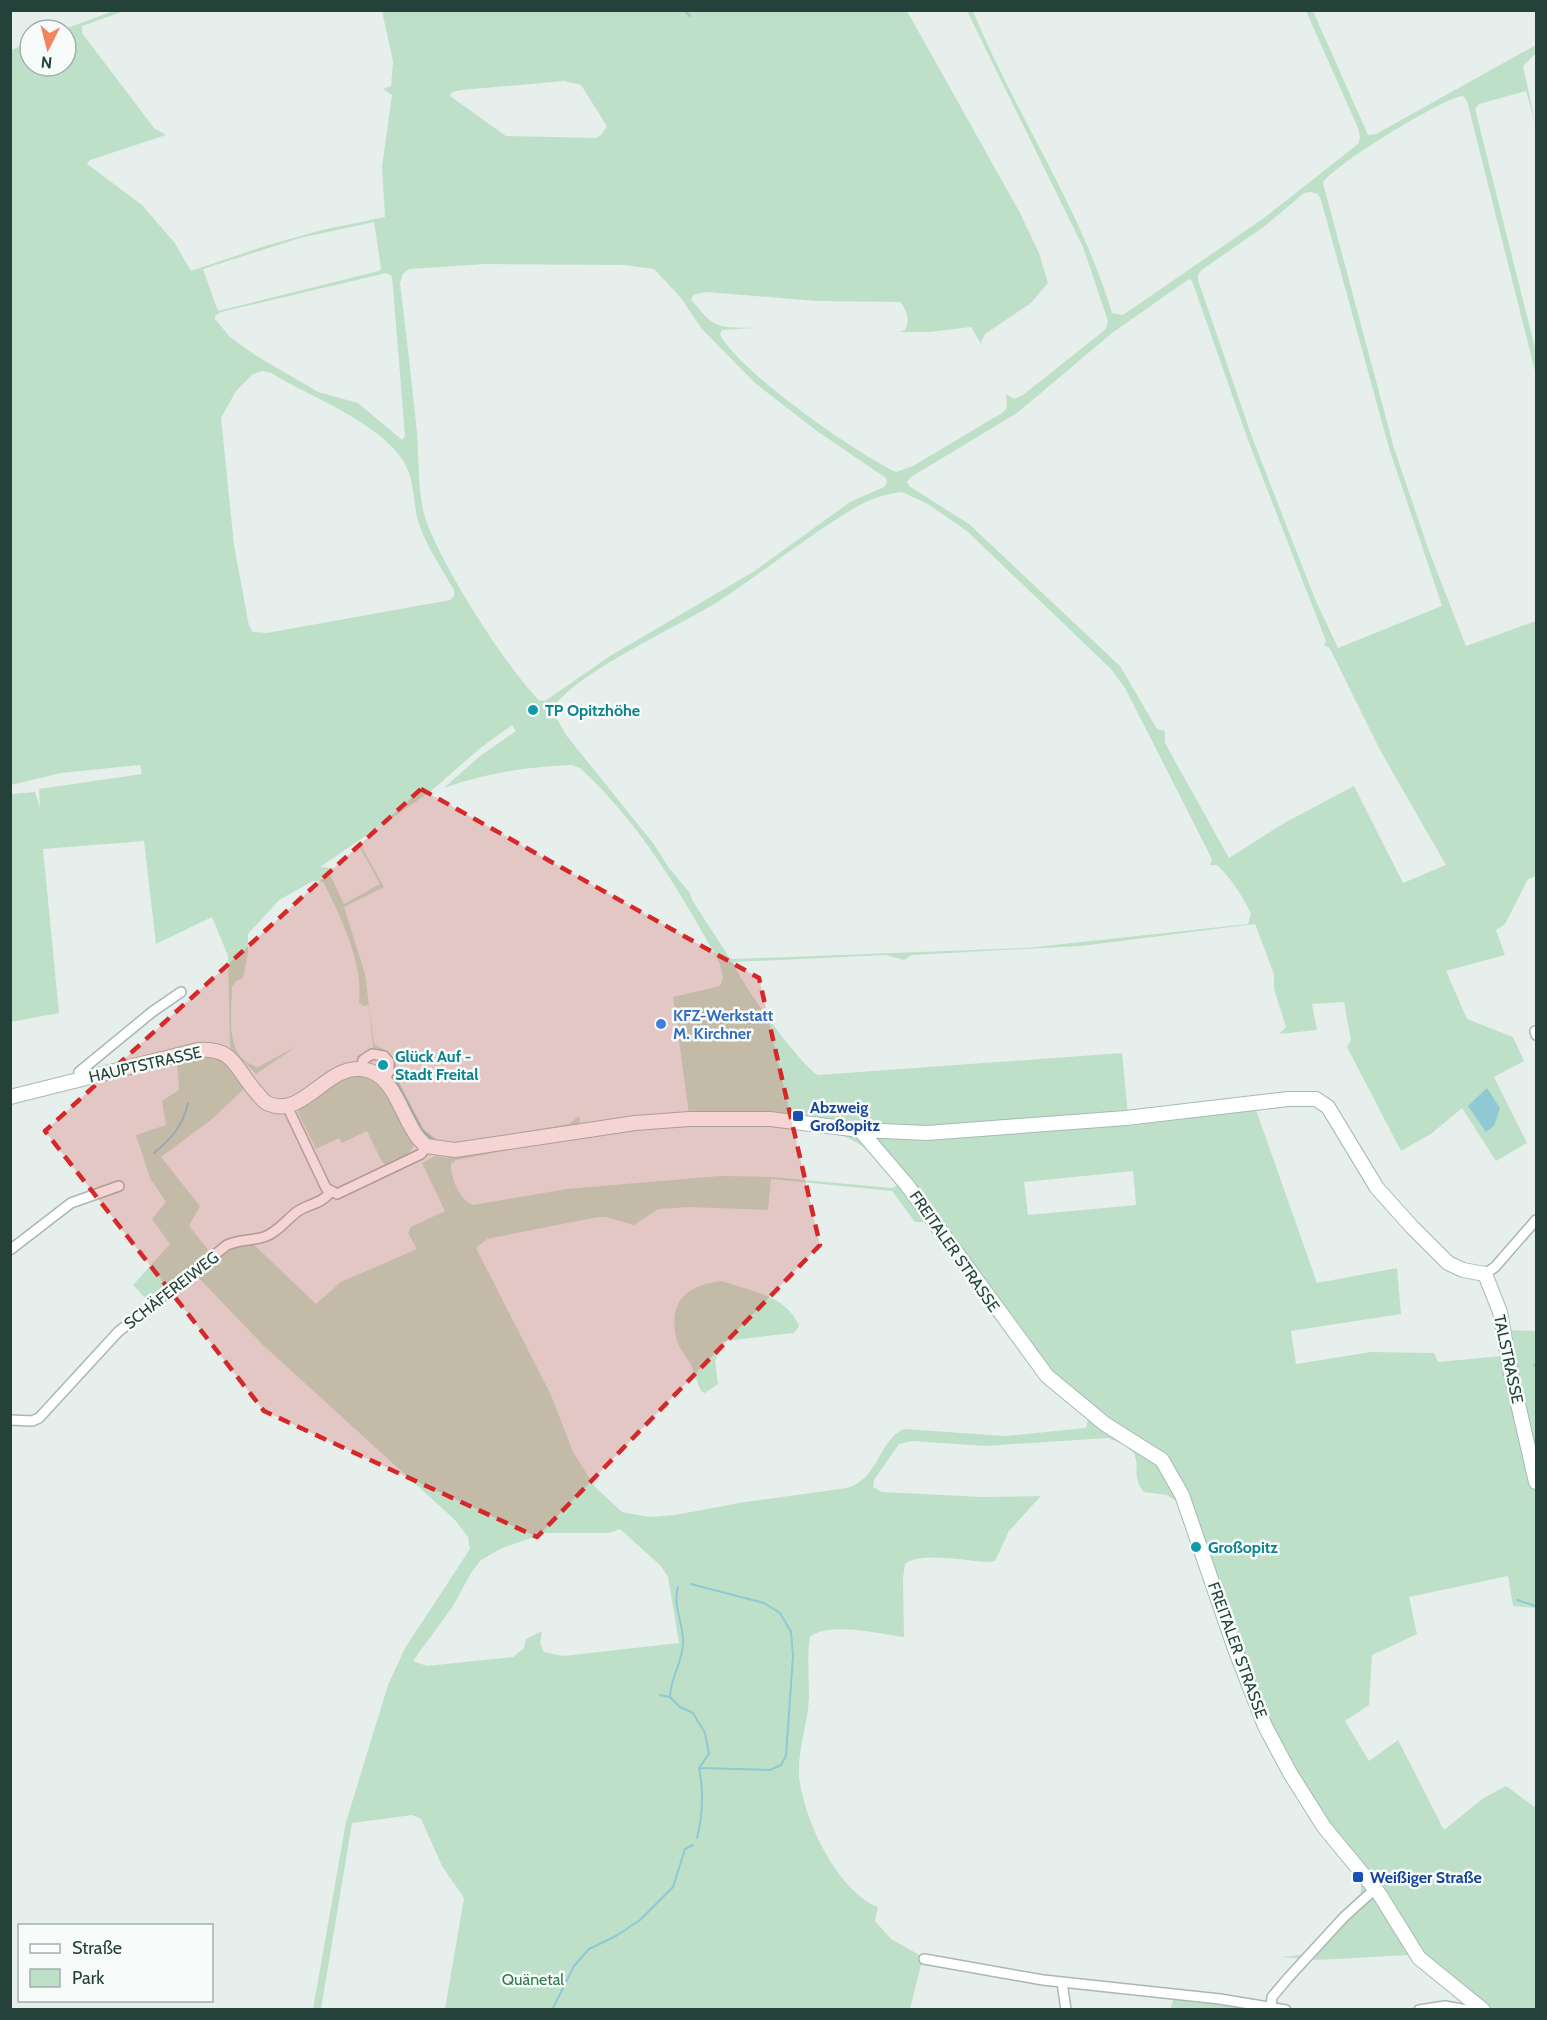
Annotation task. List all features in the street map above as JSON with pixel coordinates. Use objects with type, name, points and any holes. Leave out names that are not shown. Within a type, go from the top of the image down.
[{"type":"street","points":[[83,1078],[79,1072],[152,1012],[181,992]]},
{"type":"street","name":"HAUPTSTRASSE","points":[[10,1097],[198,1050],[216,1049],[227,1054],[265,1102],[287,1106]]},
{"type":"street","points":[[361,1068],[363,1060],[372,1054],[384,1056],[389,1062],[389,1072],[384,1079]]},
{"type":"street","points":[[330,1192],[313,1163],[287,1106],[332,1078],[350,1069],[361,1068],[384,1079],[413,1132],[426,1146],[455,1150],[614,1126],[689,1119],[770,1119],[860,1130],[952,1132],[1126,1118],[1288,1099],[1316,1099],[1328,1107],[1377,1188],[1448,1263],[1463,1270],[1485,1274],[1496,1267],[1536,1220]]},
{"type":"street","name":"FREITALER STRASSE","points":[[860,1130],[907,1185],[1047,1376],[1105,1424],[1162,1460],[1182,1495],[1235,1649],[1275,1746],[1324,1827],[1375,1889],[1419,1958],[1483,2010]]},
{"type":"street","name":"SCHÄFEREIWEG","points":[[10,1420],[32,1421],[39,1418],[118,1332],[227,1245],[237,1240],[260,1238],[272,1233],[299,1211],[327,1198],[330,1192],[337,1194],[421,1154],[426,1146]]},
{"type":"street","points":[[10,1250],[71,1203],[119,1186]]},
{"type":"street","name":"TALSTRASSE","points":[[1485,1274],[1500,1312],[1510,1369],[1536,1482]]},
{"type":"street","points":[[1271,2007],[1272,1997],[1288,1978],[1344,1917],[1375,1889]]},
{"type":"street","points":[[924,1959],[1062,1982],[1195,1995],[1286,2010]]},
{"type":"street","points":[[1062,1982],[1066,2010]]},
{"type":"street","points":[[1419,2010],[1444,2006],[1467,2010]]},
{"type":"highlighted area","points":[[421,789],[759,978],[820,1245],[537,1537],[264,1411],[45,1131]]},
{"type":"green space","name":"Quänetal","points":[[113,11],[125,11],[82,26],[82,33],[154,128],[166,135],[90,160],[87,164],[142,205],[174,242],[191,271],[322,230],[385,217],[382,167],[392,95],[383,89],[391,86],[393,61],[382,11],[907,11],[1019,211],[1039,253],[1048,283],[1031,303],[985,334],[981,342],[983,347],[971,327],[929,332],[899,332],[905,330],[907,326],[906,312],[900,302],[817,301],[706,292],[693,295],[691,300],[717,324],[753,328],[722,330],[720,334],[731,350],[773,389],[828,430],[896,472],[913,466],[1002,413],[1007,408],[1006,394],[1014,399],[1023,395],[1106,329],[1108,321],[1083,247],[967,11],[973,11],[1008,87],[1083,235],[1112,313],[1123,315],[1264,218],[1358,144],[1360,137],[1358,128],[1306,11],[1313,11],[1368,135],[1376,134],[1536,45],[1536,53],[1523,66],[1536,126],[1526,91],[1479,104],[1475,109],[1536,352],[1536,375],[1467,101],[1463,96],[1435,107],[1366,148],[1323,183],[1394,448],[1429,551],[1466,646],[1536,621],[1536,876],[1528,879],[1505,924],[1496,930],[1505,955],[1446,971],[1467,1019],[1513,1037],[1524,1061],[1494,1077],[1527,1143],[1496,1161],[1462,1108],[1431,1134],[1401,1151],[1347,1047],[1351,1040],[1344,1002],[1312,1004],[1317,1030],[1279,1034],[1286,1027],[1274,989],[1274,974],[1255,924],[1081,946],[912,955],[904,960],[886,955],[733,962],[746,986],[771,1022],[798,1056],[818,1075],[1122,1053],[1129,1126],[1190,1118],[1193,1114],[1255,1107],[1317,1283],[1397,1268],[1401,1314],[1291,1331],[1296,1364],[1371,1352],[1434,1353],[1438,1362],[1502,1356],[1508,1330],[1536,1331],[1536,1608],[1513,1606],[1508,1576],[1409,1597],[1417,1634],[1372,1655],[1369,1705],[1345,1721],[1369,1761],[1398,1740],[1444,1830],[1482,1799],[1506,1786],[1536,1808],[1536,2009],[1476,2009],[1441,1984],[1408,1955],[1318,1960],[1281,1957],[1301,1955],[1311,1947],[1361,1893],[1361,1881],[1321,1831],[1277,1763],[1251,1706],[1178,1502],[1167,1495],[1144,1492],[1137,1476],[1135,1455],[1122,1444],[1107,1438],[985,1446],[912,1441],[899,1444],[874,1480],[873,1487],[882,1492],[982,1497],[1041,1496],[1009,1531],[995,1561],[932,1557],[912,1560],[905,1564],[903,1578],[904,1637],[841,1629],[818,1632],[810,1637],[809,1697],[799,1764],[807,1811],[824,1851],[836,1869],[849,1886],[878,1907],[875,1921],[891,1939],[923,1957],[910,2009],[445,2009],[464,1898],[442,1866],[421,1819],[412,1815],[352,1823],[321,2009],[313,2009],[346,1822],[388,1685],[405,1648],[470,1549],[468,1537],[455,1520],[263,1345],[197,1276],[236,1246],[251,1242],[316,1304],[341,1282],[417,1249],[408,1233],[411,1227],[445,1211],[422,1163],[435,1156],[448,1158],[450,1148],[424,1138],[391,1083],[394,1065],[390,1056],[386,1052],[373,1048],[369,1005],[363,1006],[359,1002],[360,988],[354,956],[343,924],[323,882],[313,881],[279,900],[248,934],[248,952],[243,978],[236,981],[232,987],[231,1022],[234,1045],[247,1062],[258,1067],[297,1046],[256,1074],[230,1047],[228,956],[212,917],[156,944],[144,841],[43,849],[59,1013],[11,1022],[11,794],[35,792],[40,808],[39,789],[142,774],[140,765],[61,773],[11,785],[11,50],[18,47],[18,78],[78,78],[78,24]],"holes":[[[564,81],[581,85],[607,126],[596,138],[506,136],[450,96],[452,92],[461,90]],[[1304,193],[1318,194],[1321,200],[1389,448],[1442,606],[1338,648],[1315,599],[1252,437],[1198,280],[1198,274],[1203,269],[1265,226]],[[374,222],[381,268],[379,271],[218,311],[203,269],[300,238]],[[485,264],[624,265],[654,269],[681,298],[701,328],[755,383],[817,431],[886,478],[887,483],[884,487],[850,502],[753,572],[610,656],[545,701],[539,700],[525,685],[491,638],[456,581],[430,529],[423,510],[419,482],[417,433],[400,283],[403,274],[409,269]],[[386,273],[392,276],[405,436],[402,440],[358,403],[318,392],[255,355],[230,337],[215,319],[215,316],[221,312]],[[1189,279],[1192,281],[1248,440],[1326,641],[1324,646],[1329,647],[1381,752],[1446,865],[1403,883],[1354,786],[1286,822],[1229,858],[1165,743],[1165,731],[1157,729],[1120,666],[969,524],[909,486],[907,482],[911,477],[1017,413],[1112,333]],[[262,371],[271,373],[364,424],[396,451],[406,466],[411,480],[422,533],[454,590],[454,596],[450,600],[267,633],[253,632],[249,626],[234,545],[221,418],[236,391],[253,374]],[[902,492],[928,504],[967,531],[1111,669],[1125,688],[1212,859],[1210,865],[1217,865],[1222,870],[1245,901],[1251,914],[1248,924],[1026,948],[732,959],[729,957],[692,900],[690,893],[566,735],[552,710],[563,696],[603,666],[719,601],[858,506],[885,495]],[[512,725],[516,731],[480,756],[444,788],[475,778],[522,769],[571,765],[580,768],[621,812],[658,860],[675,885],[720,964],[723,978],[720,986],[673,997],[689,1114],[580,1126],[579,1116],[569,1124],[462,1143],[442,1143],[424,1130],[400,1084],[395,1059],[390,1053],[374,1044],[365,974],[344,907],[384,887],[362,847],[360,848],[380,884],[344,904],[330,875],[334,868],[320,867],[430,792],[479,749]],[[689,1124],[772,1125],[817,1130],[852,1140],[864,1148],[898,1185],[892,1188],[772,1177],[719,1176],[567,1189],[473,1205],[464,1198],[452,1176],[451,1164],[456,1160],[579,1137]],[[1133,1171],[1136,1205],[1028,1215],[1024,1182]],[[771,1179],[892,1191],[915,1222],[926,1222],[931,1226],[1040,1376],[1088,1420],[1086,1428],[1005,1436],[904,1429],[889,1441],[866,1476],[847,1488],[745,1502],[675,1515],[650,1517],[622,1512],[595,1487],[573,1452],[551,1395],[476,1248],[487,1239],[598,1217],[634,1225],[658,1209],[689,1207],[768,1210]],[[620,1529],[661,1566],[668,1577],[679,1643],[563,1656],[544,1652],[540,1643],[542,1631],[526,1639],[524,1648],[513,1657],[427,1666],[413,1661],[453,1606],[481,1560],[502,1548],[545,1533],[609,1533]]]},
{"type":"green space","points":[[200,1057],[221,1059],[246,1087],[211,1120],[161,1157],[200,1206],[189,1226],[210,1252],[171,1286],[147,1300],[133,1285],[170,1244],[152,1219],[166,1202],[150,1178],[136,1135],[166,1125],[162,1101],[179,1090],[177,1062]]},
{"type":"green space","points":[[356,1076],[368,1079],[387,1093],[400,1113],[414,1146],[408,1154],[386,1165],[382,1162],[367,1131],[342,1143],[339,1138],[316,1149],[298,1113],[298,1106],[336,1081]]},
{"type":"green space","points":[[722,1281],[776,1301],[793,1315],[799,1326],[794,1333],[723,1341],[715,1361],[718,1384],[705,1393],[701,1391],[691,1365],[677,1341],[675,1316],[677,1306],[689,1291],[709,1283]]},
{"type":"green space","points":[[1174,1997],[1266,2010],[1170,2010]]},
{"type":"water","points":[[1487,1088],[1500,1108],[1494,1126],[1486,1132],[1468,1106]]},
{"type":"waterway","points":[[684,10],[690,16]]},
{"type":"waterway","points":[[395,1079],[422,1130],[435,1141]]},
{"type":"waterway","points":[[154,1153],[176,1131],[188,1103]]},
{"type":"waterway","points":[[691,1584],[764,1603],[780,1613],[791,1632],[793,1656],[786,1756],[781,1765],[770,1770],[699,1768]]},
{"type":"waterway","points":[[670,1697],[683,1643],[676,1601],[678,1587]]},
{"type":"waterway","points":[[1517,1600],[1536,1606]]},
{"type":"waterway","points":[[660,1695],[670,1697],[680,1707],[693,1713],[705,1733],[709,1754],[699,1768],[702,1803],[697,1838]]},
{"type":"waterway","points":[[552,2010],[574,1966],[589,1949],[616,1936],[640,1920],[673,1887],[685,1849],[693,1845]]},
{"type":"place","name":"TP Opitzhöhe","points":[[533,710]]},
{"type":"place","name":"KFZ-Werkstatt M. Kirchner","points":[[661,1024]]},
{"type":"place","name":"Glück Auf - Stadt Freital","points":[[383,1065]]},
{"type":"place","name":"Abzweig Großopitz","points":[[798,1116]]},
{"type":"place","name":"Großopitz","points":[[1196,1547]]},
{"type":"place","name":"Weißiger Straße","points":[[1358,1877]]}]
